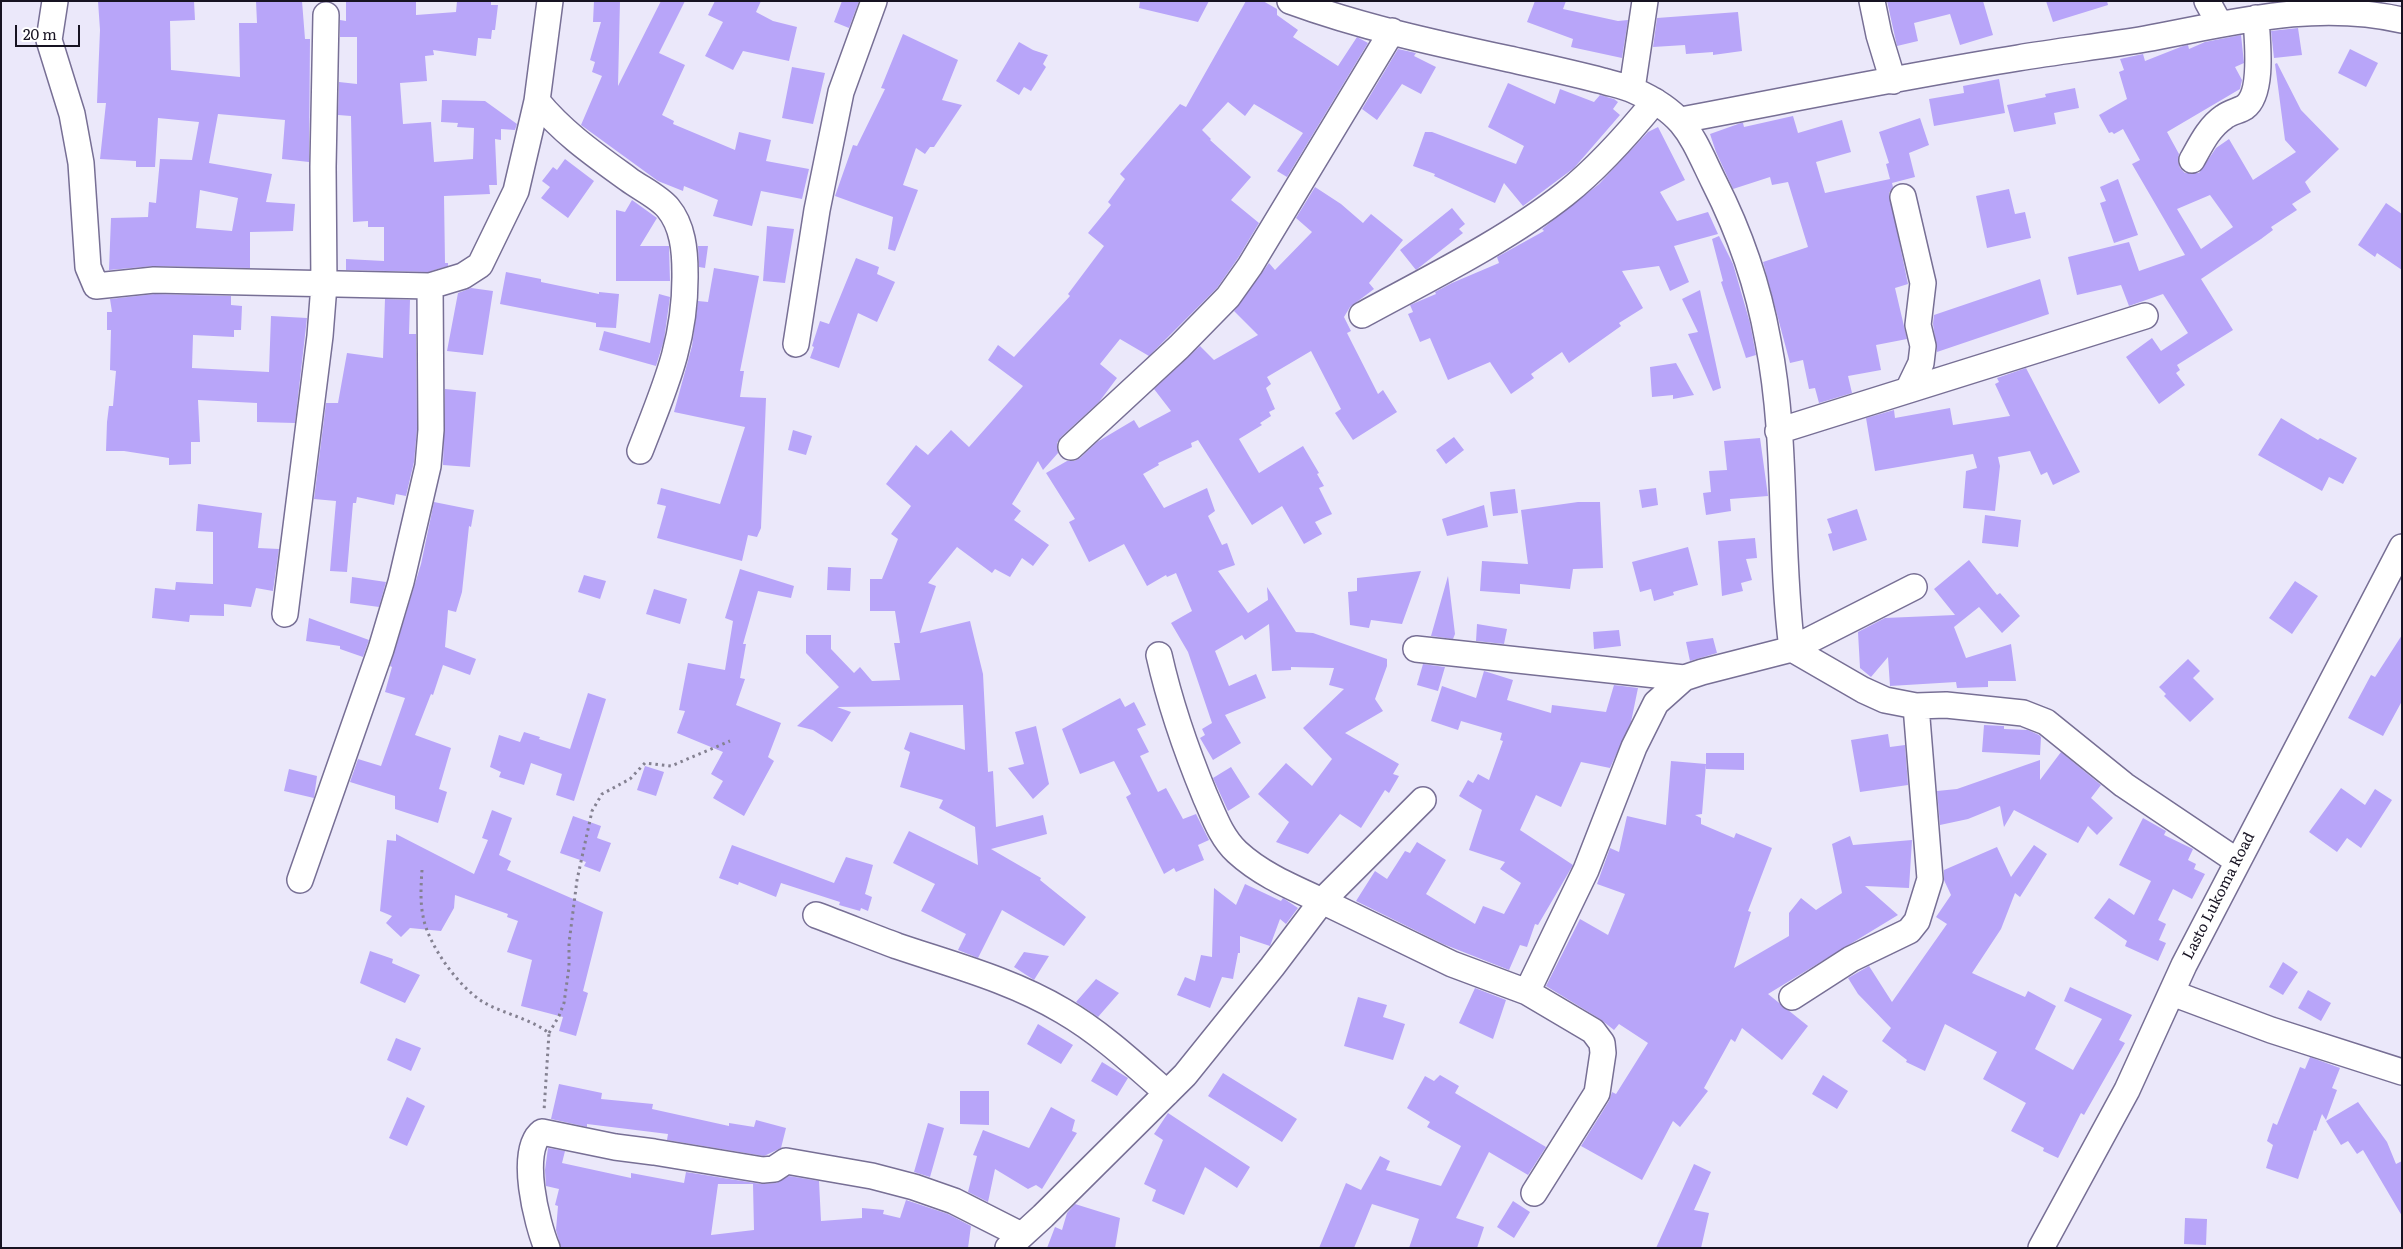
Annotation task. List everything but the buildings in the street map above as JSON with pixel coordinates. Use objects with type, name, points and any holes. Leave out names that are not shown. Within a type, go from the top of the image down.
[{"type":"street","points":[[55,1],[49,40],[72,114],[81,163],[88,267],[96,286],[154,280],[230,280],[324,285],[430,286],[464,276],[480,265],[516,191],[537,100],[550,1]]},
{"type":"street","points":[[796,344],[817,210],[841,92],[874,1]]},
{"type":"street","points":[[1290,1],[1342,19],[1571,72],[1632,90],[1655,101],[1680,120],[1696,144],[1743,246],[1758,292],[1769,343],[1778,431],[1786,590],[1792,649]]},
{"type":"street","points":[[1632,90],[1645,1]]},
{"type":"street","points":[[1872,1],[1879,35],[1893,81]]},
{"type":"street","points":[[2208,1],[2220,24]]},
{"type":"street","points":[[1680,120],[2017,58],[2145,39],[2293,12],[2348,11],[2402,20]]},
{"type":"street","points":[[285,614],[316,375],[324,285],[323,167],[326,15]]},
{"type":"street","points":[[2192,160],[2212,126],[2225,115],[2246,107],[2256,89],[2258,64],[2256,18]]},
{"type":"street","points":[[1072,447],[1180,347],[1228,296],[1250,266],[1392,31]]},
{"type":"street","points":[[537,100],[554,121],[572,138],[668,208],[680,230],[685,253],[686,287],[681,338],[668,382],[640,451]]},
{"type":"street","points":[[1362,315],[1511,231],[1566,194],[1629,132],[1655,101]]},
{"type":"street","points":[[1903,197],[1923,283],[1918,325],[1923,346],[1921,364],[1908,390]]},
{"type":"street","points":[[300,880],[381,648],[401,582],[428,466],[432,421],[430,286]]},
{"type":"street","points":[[1778,431],[2145,316]]},
{"type":"street","name":"Lasto Lukoma Road","points":[[2042,1248],[2127,1090],[2184,965],[2402,547]]},
{"type":"street","points":[[1527,992],[1586,870],[1634,747],[1656,703],[1684,678],[1792,649],[1914,587]]},
{"type":"street","points":[[1416,648],[1684,678]]},
{"type":"street","points":[[1792,649],[1885,700],[1916,706],[1946,705],[2022,712],[2046,722],[2124,785],[2237,861]]},
{"type":"street","points":[[1159,655],[1168,698],[1187,754],[1221,833],[1236,851],[1274,879],[1452,964],[1527,992],[1593,1031],[1602,1043],[1603,1053],[1597,1093],[1534,1192]]},
{"type":"street","points":[[1792,997],[1851,959],[1909,931],[1917,921],[1930,879],[1916,706]]},
{"type":"street","points":[[547,1248],[536,1216],[531,1191],[535,1140],[542,1132],[615,1148],[654,1152],[762,1170],[774,1169],[786,1161],[872,1176],[954,1201],[1015,1241],[1185,1075],[1322,901],[1422,800]]},
{"type":"street","points":[[816,915],[1014,986],[1063,1010],[1110,1043],[1167,1093]]},
{"type":"street","points":[[2172,993],[2271,1030],[2402,1072]]},
{"type":"path","points":[[542,1132],[549,1033],[564,1003],[577,880],[592,811],[602,794],[630,779],[644,763],[671,766],[730,741]]},
{"type":"path","points":[[422,870],[422,914],[426,926],[454,977],[485,1003],[537,1024],[549,1033]]}]
